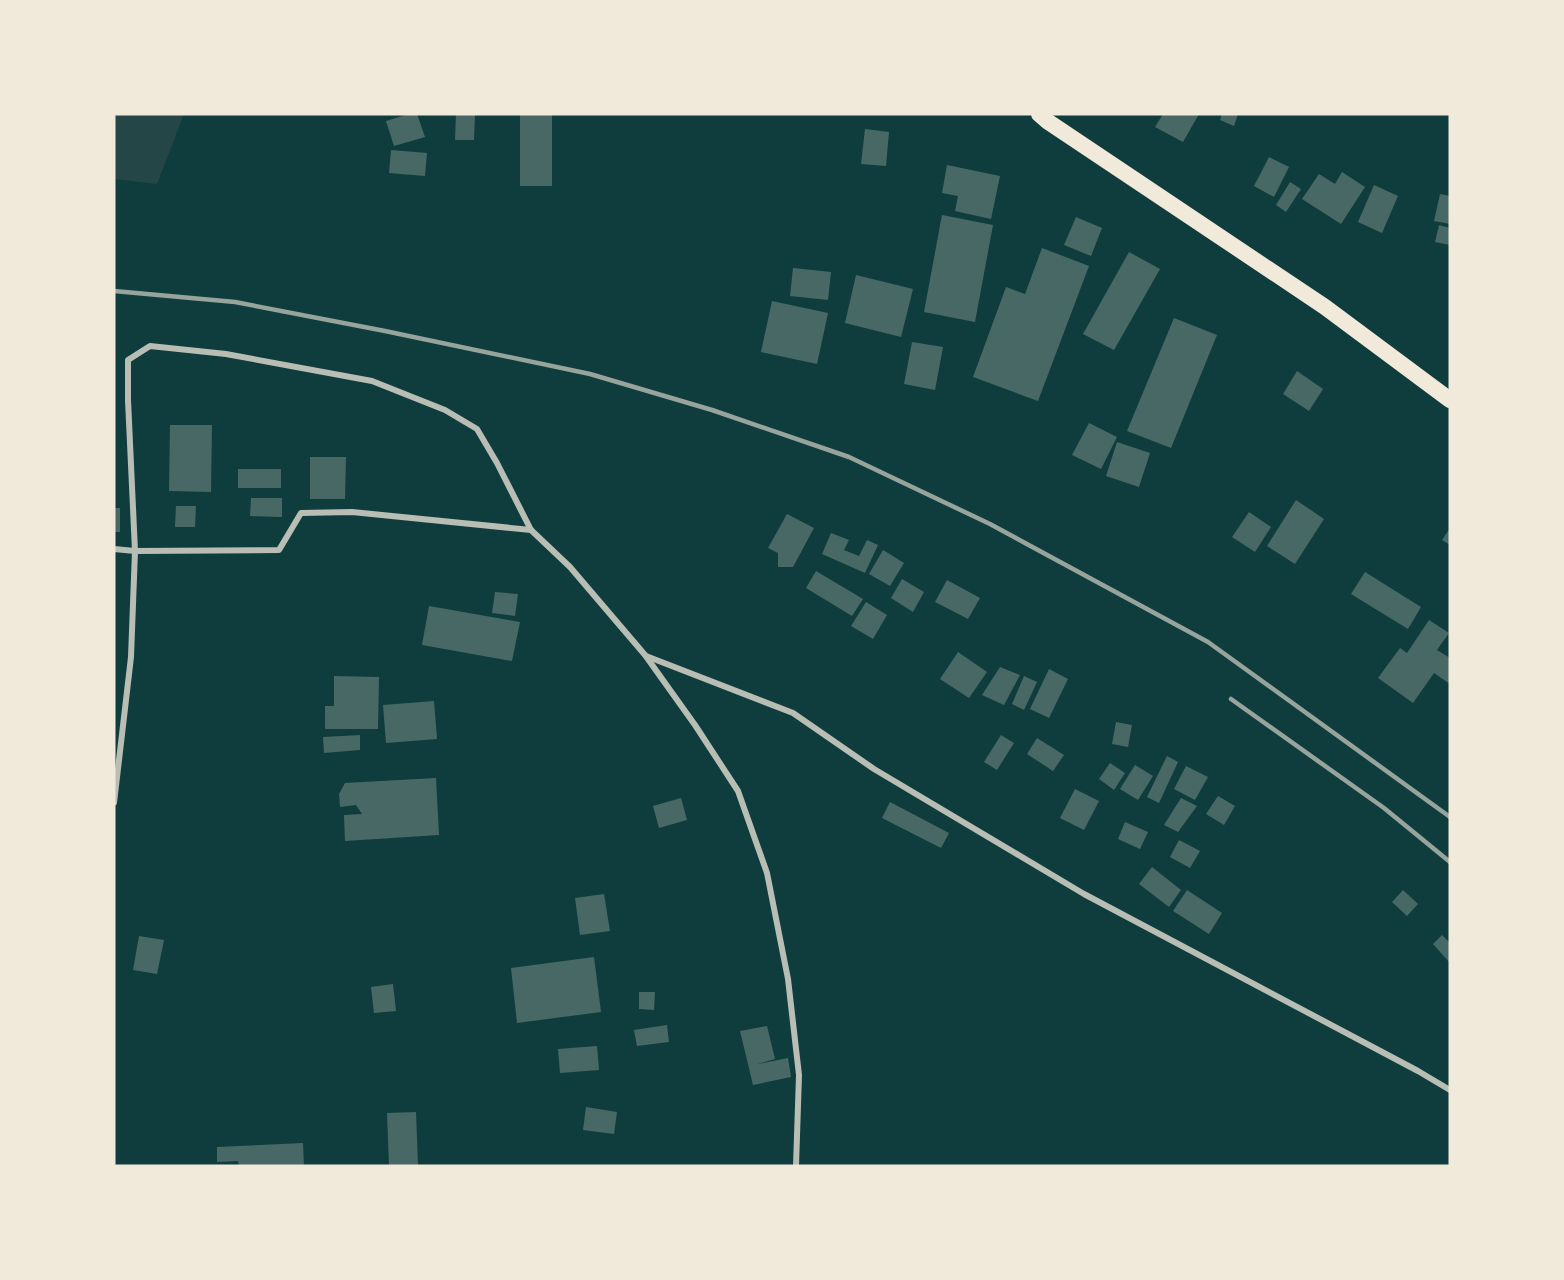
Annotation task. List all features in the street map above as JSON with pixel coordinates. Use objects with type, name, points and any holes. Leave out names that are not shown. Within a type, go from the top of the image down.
[{"type":"highway","points":[[1038,114],[1325,307],[1450,400]]},
{"type":"street","points":[[114,802],[131,657],[135,551],[128,360],[150,346],[226,354],[372,381],[445,410],[477,429],[531,530],[570,567],[645,656],[695,725],[738,791],[767,873],[788,979],[799,1075],[796,1166]]},
{"type":"street","points":[[114,549],[135,551],[279,550],[301,513],[352,512],[531,530]]},
{"type":"street","points":[[645,656],[793,713],[874,769],[1084,894],[1450,1090]]},
{"type":"shaded area","points":[[114,114],[184,114],[157,184],[114,179]]},
{"type":"building","points":[[417,114],[425,137],[394,146],[386,121]]},
{"type":"building","points":[[456,114],[475,114],[474,140],[455,140]]},
{"type":"building","points":[[520,114],[552,114],[552,186],[520,186]]},
{"type":"building","points":[[1163,114],[1199,114],[1183,142],[1155,127]]},
{"type":"building","points":[[1222,114],[1238,114],[1234,126],[1220,120]]},
{"type":"building","points":[[865,129],[889,132],[886,166],[861,164]]},
{"type":"building","points":[[391,150],[427,153],[425,176],[389,173]]},
{"type":"building","points":[[1269,157],[1289,167],[1274,197],[1254,186]]},
{"type":"building","points":[[947,165],[1000,176],[991,219],[955,211],[958,196],[942,193]]},
{"type":"building","points":[[1342,172],[1365,187],[1341,224],[1302,199],[1319,174],[1335,184]]},
{"type":"building","points":[[1290,182],[1301,189],[1286,212],[1276,205]]},
{"type":"building","points":[[1374,185],[1398,196],[1382,233],[1358,222]]},
{"type":"building","points":[[1440,194],[1450,196],[1450,224],[1434,221]]},
{"type":"building","points":[[942,215],[993,225],[975,322],[924,312]]},
{"type":"building","points":[[1076,217],[1102,228],[1091,256],[1064,245]]},
{"type":"building","points":[[1439,225],[1450,228],[1450,245],[1435,242]]},
{"type":"building","points":[[1042,248],[1089,266],[1038,401],[973,377],[1006,287],[1025,294]]},
{"type":"building","points":[[1129,252],[1160,269],[1114,350],[1083,334]]},
{"type":"building","points":[[793,268],[831,272],[828,300],[790,296]]},
{"type":"building","points":[[856,275],[913,289],[901,337],[845,323]]},
{"type":"building","points":[[772,301],[828,313],[817,364],[761,352]]},
{"type":"building","points":[[1174,318],[1217,335],[1171,448],[1127,431]]},
{"type":"building","points":[[912,342],[943,347],[935,390],[904,384]]},
{"type":"building","points":[[1297,371],[1323,389],[1309,411],[1283,394]]},
{"type":"building","points":[[1089,423],[1117,437],[1101,469],[1072,455]]},
{"type":"building","points":[[170,425],[212,425],[211,492],[169,491]]},
{"type":"building","points":[[1117,442],[1150,453],[1139,487],[1106,476]]},
{"type":"building","points":[[310,457],[346,457],[345,499],[310,499]]},
{"type":"building","points":[[238,469],[281,469],[281,488],[238,488]]},
{"type":"building","points":[[251,498],[282,498],[282,517],[250,516]]},
{"type":"building","points":[[1296,500],[1324,519],[1295,564],[1267,546]]},
{"type":"building","points":[[176,506],[196,506],[195,527],[175,527]]},
{"type":"building","points":[[114,508],[120,508],[120,532],[114,532]]},
{"type":"building","points":[[1249,512],[1271,527],[1255,552],[1232,537]]},
{"type":"building","points":[[787,514],[814,528],[793,567],[778,567],[778,553],[768,548]]},
{"type":"building","points":[[1450,528],[1450,545],[1442,540]]},
{"type":"building","points":[[831,533],[849,540],[844,550],[859,556],[867,540],[878,545],[865,573],[822,554]]},
{"type":"building","points":[[883,550],[904,563],[890,586],[869,574]]},
{"type":"building","points":[[816,571],[863,599],[852,616],[806,588]]},
{"type":"building","points":[[1365,572],[1421,607],[1408,629],[1351,594]]},
{"type":"building","points":[[902,579],[924,592],[913,612],[891,598]]},
{"type":"building","points":[[947,580],[980,598],[968,619],[935,602]]},
{"type":"building","points":[[495,592],[518,594],[515,616],[492,613]]},
{"type":"building","points":[[866,602],[887,615],[873,639],[851,626]]},
{"type":"building","points":[[429,606],[520,622],[512,661],[422,645]]},
{"type":"building","points":[[1429,620],[1449,633],[1437,650],[1450,658],[1450,684],[1434,673],[1413,703],[1378,678],[1400,648],[1407,653]]},
{"type":"building","points":[[958,652],[987,672],[969,698],[940,679]]},
{"type":"building","points":[[1000,667],[1020,675],[1004,705],[982,695]]},
{"type":"building","points":[[1049,669],[1068,679],[1049,718],[1030,709]]},
{"type":"building","points":[[334,676],[379,677],[378,729],[325,729],[325,706],[334,706]]},
{"type":"building","points":[[1024,676],[1037,682],[1024,710],[1012,704]]},
{"type":"building","points":[[434,701],[437,739],[386,743],[383,705]]},
{"type":"building","points":[[1116,722],[1132,725],[1128,747],[1112,744]]},
{"type":"building","points":[[360,735],[360,750],[324,753],[323,737]]},
{"type":"building","points":[[1001,735],[1014,743],[997,770],[984,762]]},
{"type":"building","points":[[1037,738],[1064,755],[1053,771],[1027,754]]},
{"type":"building","points":[[1167,756],[1178,762],[1159,803],[1147,797]]},
{"type":"building","points":[[1110,763],[1125,773],[1114,790],[1099,779]]},
{"type":"building","points":[[1135,765],[1153,776],[1138,800],[1120,789]]},
{"type":"building","points":[[1186,766],[1208,777],[1195,800],[1174,789]]},
{"type":"building","points":[[436,778],[439,835],[345,841],[344,815],[362,814],[356,805],[340,807],[339,794],[345,783]]},
{"type":"building","points":[[1075,789],[1099,801],[1084,830],[1060,818]]},
{"type":"building","points":[[1218,796],[1235,806],[1224,825],[1206,814]]},
{"type":"building","points":[[681,798],[687,820],[659,828],[653,806]]},
{"type":"building","points":[[1181,798],[1197,806],[1178,832],[1164,825]]},
{"type":"building","points":[[890,802],[949,833],[941,848],[882,818]]},
{"type":"building","points":[[1125,822],[1148,832],[1140,849],[1118,839]]},
{"type":"building","points":[[1179,840],[1200,851],[1190,868],[1170,857]]},
{"type":"building","points":[[1152,867],[1181,890],[1169,907],[1139,884]]},
{"type":"building","points":[[1187,890],[1222,913],[1209,934],[1173,911]]},
{"type":"building","points":[[1403,890],[1418,904],[1407,916],[1392,902]]},
{"type":"building","points":[[604,894],[610,931],[580,935],[575,898]]},
{"type":"building","points":[[1442,935],[1450,943],[1450,963],[1433,944]]},
{"type":"building","points":[[139,936],[164,940],[157,974],[133,970]]},
{"type":"building","points":[[594,957],[601,1012],[517,1023],[511,968]]},
{"type":"building","points":[[393,984],[396,1011],[374,1013],[371,987]]},
{"type":"building","points":[[639,992],[655,992],[654,1010],[639,1009]]},
{"type":"building","points":[[667,1025],[669,1042],[637,1046],[634,1030]]},
{"type":"building","points":[[767,1026],[775,1059],[758,1064],[788,1058],[791,1077],[753,1085],[740,1031]]},
{"type":"building","points":[[597,1046],[599,1070],[560,1073],[558,1049]]},
{"type":"building","points":[[586,1107],[617,1112],[614,1134],[583,1130]]},
{"type":"building","points":[[416,1112],[418,1165],[389,1166],[387,1113]]},
{"type":"building","points":[[303,1143],[304,1166],[239,1166],[238,1161],[217,1162],[217,1147]]},
{"type":"railway","points":[[114,291],[235,302],[590,374],[712,410],[849,457],[990,524],[1208,642],[1450,817]]},
{"type":"railway","points":[[1231,699],[1384,808],[1450,862]]}]
